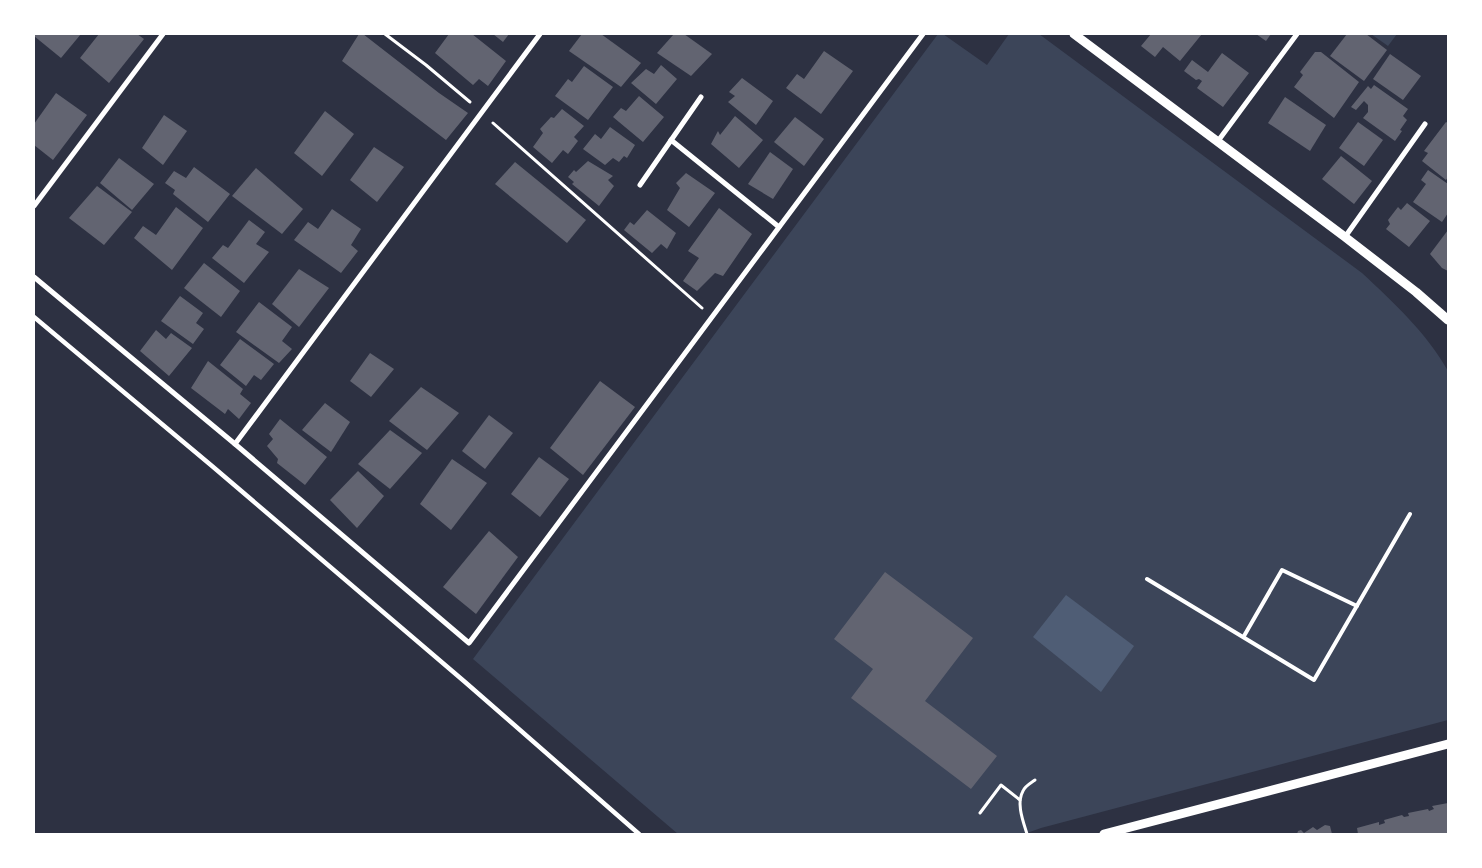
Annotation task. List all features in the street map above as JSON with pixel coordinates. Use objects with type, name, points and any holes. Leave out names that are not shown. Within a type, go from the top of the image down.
[{"type":"street","points":[[34,206],[163,34]]},
{"type":"street","points":[[235,444],[540,34]]},
{"type":"street","points":[[34,277],[235,444],[469,643],[923,34]]},
{"type":"street","points":[[1074,34],[1345,237],[1416,292],[1448,320]]},
{"type":"street","points":[[1218,141],[1297,34]]},
{"type":"street","points":[[640,185],[701,97]]},
{"type":"street","points":[[1345,237],[1424,124]]},
{"type":"street","points":[[671,140],[779,227]]},
{"type":"street","points":[[34,317],[443,663],[638,834]]},
{"type":"street","points":[[1104,834],[1448,744]]},
{"type":"lane","points":[[1148,579],[1314,680],[1410,514]]},
{"type":"lane","points":[[1244,636],[1282,570],[1357,606]]},
{"type":"path","points":[[384,34],[426,65],[482,112],[712,316]]},
{"type":"path","points":[[1027,834],[1022,819],[1020,800],[1023,789],[1035,780]]},
{"type":"path","points":[[980,813],[1001,785],[1020,800]]},
{"type":"shaded area","points":[[938,34],[943,34],[987,65],[1009,34],[1039,34],[1362,273],[1386,295],[1430,343],[1448,371],[1448,720],[1024,834],[678,834],[473,659]]},
{"type":"shaded area","points":[[1371,34],[1397,34],[1388,46]]},
{"type":"shaded area","points":[[1066,595],[1134,646],[1101,692],[1033,637]]},
{"type":"building","points":[[34,34],[81,34],[61,58]]},
{"type":"building","points":[[99,34],[137,34],[144,39],[109,83],[80,58]]},
{"type":"building","points":[[359,34],[363,34],[468,113],[446,140],[342,61]]},
{"type":"building","points":[[449,34],[472,34],[506,61],[488,86],[479,79],[473,85],[435,53]]},
{"type":"building","points":[[493,34],[509,34],[503,42]]},
{"type":"building","points":[[582,34],[601,34],[641,63],[621,87],[569,51]]},
{"type":"building","points":[[674,34],[684,34],[712,54],[691,76],[657,53]]},
{"type":"building","points":[[1151,34],[1202,34],[1180,61],[1163,47],[1155,57],[1141,46]]},
{"type":"building","points":[[1256,34],[1271,34],[1266,41]]},
{"type":"building","points":[[1347,34],[1366,34],[1387,50],[1364,81],[1330,56]]},
{"type":"building","points":[[824,51],[853,71],[821,114],[786,88],[797,74],[804,79]]},
{"type":"building","points":[[1315,52],[1321,52],[1359,82],[1334,118],[1294,87],[1303,75],[1300,72]]},
{"type":"building","points":[[1222,53],[1249,73],[1223,107],[1197,88],[1202,81],[1196,80],[1184,71],[1192,60],[1208,72]]},
{"type":"building","points":[[1390,54],[1421,76],[1403,100],[1373,79]]},
{"type":"building","points":[[661,65],[677,79],[656,104],[631,83],[646,69],[654,74]]},
{"type":"building","points":[[584,66],[613,87],[588,120],[555,96],[568,79],[572,82]]},
{"type":"building","points":[[742,78],[773,101],[756,125],[728,102],[735,96],[729,92]]},
{"type":"building","points":[[1374,85],[1408,109],[1403,116],[1407,120],[1395,141],[1363,118],[1368,112],[1368,105],[1364,101],[1356,110],[1351,107],[1368,86],[1371,89]]},
{"type":"building","points":[[56,93],[87,115],[53,160],[34,145],[34,124]]},
{"type":"building","points":[[639,96],[664,117],[643,142],[613,117],[621,108],[626,111]]},
{"type":"building","points":[[1285,97],[1326,125],[1310,151],[1268,123]]},
{"type":"building","points":[[562,109],[584,126],[574,137],[578,141],[568,154],[563,150],[552,163],[533,147],[543,133],[540,129]]},
{"type":"building","points":[[325,111],[354,134],[322,176],[294,153]]},
{"type":"building","points":[[164,115],[187,131],[163,165],[142,148]]},
{"type":"building","points":[[735,116],[763,140],[739,168],[711,144],[718,131],[720,135]]},
{"type":"building","points":[[795,117],[824,139],[804,166],[774,142]]},
{"type":"building","points":[[1358,122],[1383,140],[1364,166],[1339,148]]},
{"type":"building","points":[[1446,122],[1448,123],[1448,177],[1446,180],[1422,161],[1428,153],[1424,151]]},
{"type":"building","points":[[610,127],[635,145],[627,158],[624,156],[619,162],[613,158],[605,165],[583,149],[595,134],[601,139]]},
{"type":"building","points":[[374,147],[404,167],[377,202],[350,180]]},
{"type":"building","points":[[770,152],[793,169],[773,199],[748,184]]},
{"type":"building","points":[[1341,156],[1372,181],[1354,204],[1322,179]]},
{"type":"building","points":[[119,158],[154,184],[132,210],[100,183]]},
{"type":"building","points":[[588,161],[613,176],[608,180],[614,186],[599,206],[572,184],[574,182],[568,177],[574,170],[576,172]]},
{"type":"building","points":[[515,162],[586,220],[567,243],[495,184]]},
{"type":"building","points":[[194,167],[230,194],[208,222],[173,194],[175,190],[165,183],[174,171],[186,178]]},
{"type":"building","points":[[256,168],[303,209],[282,234],[232,196]]},
{"type":"building","points":[[1428,170],[1448,184],[1448,213],[1442,222],[1413,202],[1426,184],[1421,180]]},
{"type":"building","points":[[686,173],[715,193],[689,227],[667,210],[680,188],[676,183]]},
{"type":"building","points":[[97,186],[132,212],[104,245],[69,218]]},
{"type":"building","points":[[1407,203],[1430,221],[1409,247],[1386,229],[1390,224],[1388,220],[1398,207],[1401,210]]},
{"type":"building","points":[[176,207],[203,228],[172,270],[134,238],[143,226],[156,235]]},
{"type":"building","points":[[719,208],[752,234],[723,276],[715,273],[697,291],[683,281],[699,258],[688,251]]},
{"type":"building","points":[[332,209],[361,229],[351,245],[358,251],[341,273],[294,240],[308,222],[318,229]]},
{"type":"building","points":[[647,210],[676,233],[667,249],[661,244],[652,253],[624,230],[630,222],[634,225]]},
{"type":"building","points":[[249,220],[265,232],[256,244],[269,252],[244,283],[212,258],[223,245],[228,248]]},
{"type":"building","points":[[1448,230],[1448,271],[1442,268],[1430,254]]},
{"type":"building","points":[[204,263],[240,291],[221,317],[184,288]]},
{"type":"building","points":[[299,269],[329,288],[299,327],[272,304]]},
{"type":"building","points":[[180,296],[203,313],[196,323],[204,329],[193,344],[161,321]]},
{"type":"building","points":[[259,302],[292,327],[282,341],[292,349],[279,363],[236,332]]},
{"type":"building","points":[[156,330],[166,339],[171,333],[192,348],[169,376],[140,351]]},
{"type":"building","points":[[240,339],[274,364],[261,380],[254,375],[246,386],[220,365]]},
{"type":"building","points":[[370,353],[394,369],[371,397],[350,381]]},
{"type":"building","points":[[208,361],[243,389],[240,394],[251,403],[239,419],[228,409],[225,414],[191,388]]},
{"type":"building","points":[[600,381],[635,407],[583,475],[550,448]]},
{"type":"building","points":[[421,387],[459,413],[427,450],[389,421]]},
{"type":"building","points":[[325,403],[350,422],[331,452],[302,430]]},
{"type":"building","points":[[489,415],[513,433],[485,469],[462,451]]},
{"type":"building","points":[[280,419],[327,457],[305,485],[277,463],[278,459],[267,446],[273,439],[269,434]]},
{"type":"building","points":[[390,430],[422,453],[390,489],[358,464]]},
{"type":"building","points":[[539,457],[569,479],[540,517],[511,494]]},
{"type":"building","points":[[452,459],[487,483],[451,530],[420,504]]},
{"type":"building","points":[[358,471],[384,496],[357,528],[330,500]]},
{"type":"building","points":[[489,531],[518,557],[476,614],[443,587]]},
{"type":"building","points":[[885,572],[973,638],[925,701],[997,756],[971,789],[851,698],[873,669],[834,639]]},
{"type":"building","points":[[1448,803],[1448,834],[1358,834],[1357,828],[1379,822],[1379,825],[1385,823],[1384,820],[1402,815],[1404,817],[1409,816],[1408,813],[1428,809],[1429,811],[1434,809],[1432,806]]},
{"type":"building","points":[[1325,825],[1330,826],[1332,834],[1297,834],[1301,830],[1304,833],[1313,827],[1317,830]]}]
